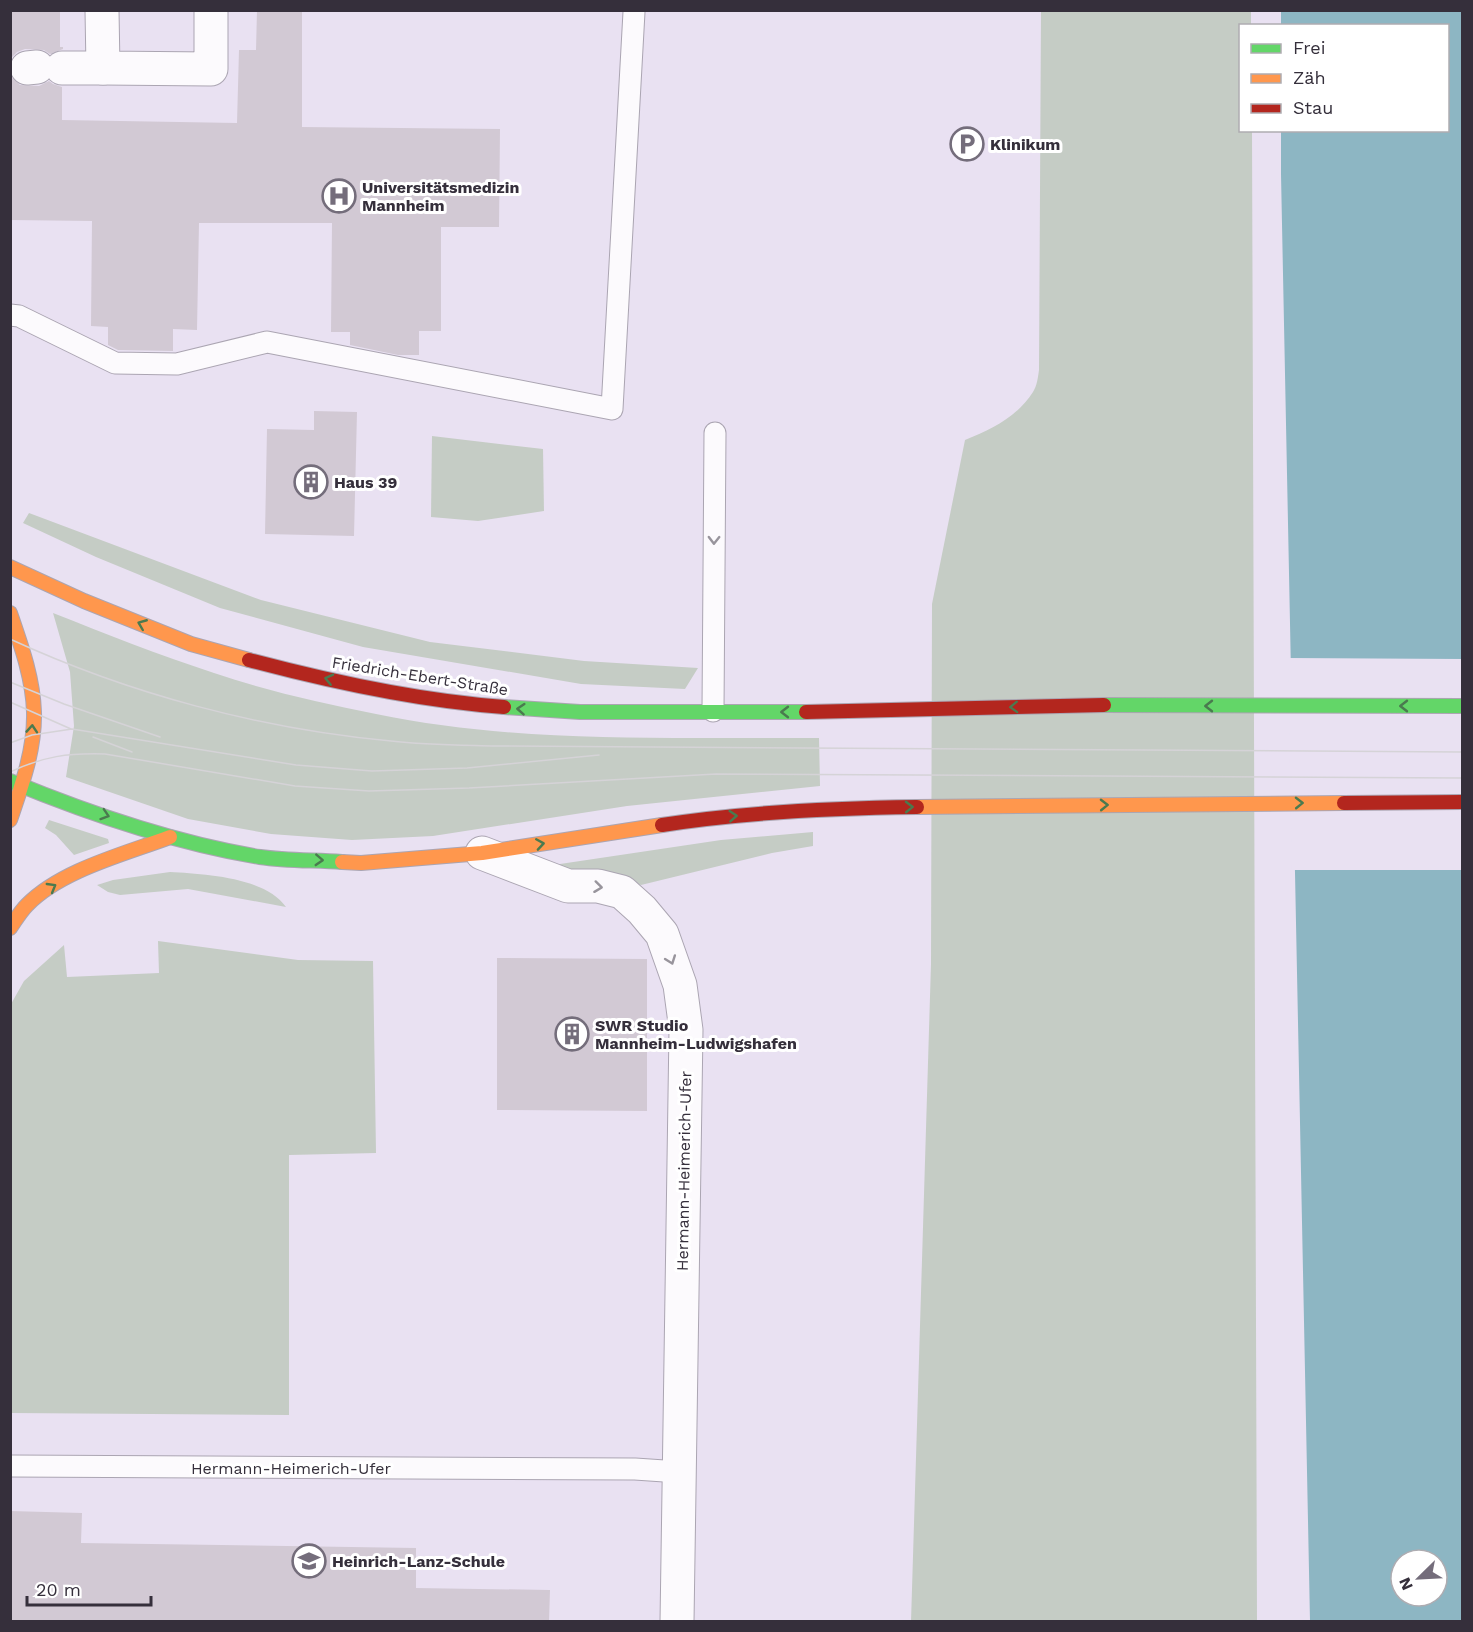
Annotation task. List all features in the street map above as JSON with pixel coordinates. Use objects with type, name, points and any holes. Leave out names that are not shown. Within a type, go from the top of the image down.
[{"type":"main road","name":"Friedrich-Ebert-Straße","points":[[10,567],[84,601],[192,644],[363,687],[465,704],[580,712],[844,712],[1079,705],[1462,706]]},
{"type":"main road","points":[[10,613],[32,692],[34,712],[32,735],[16,784],[10,820]]},
{"type":"main road","points":[[16,784],[170,837],[261,857],[361,862],[483,853],[705,818],[851,808],[1462,802]]},
{"type":"main road","points":[[10,928],[26,906],[76,873],[170,837]]},
{"type":"street","points":[[102,10],[103,68]]},
{"type":"street","points":[[42,68],[212,69],[211,10]]},
{"type":"street","name":"Hermann-Heimerich-Ufer","points":[[483,853],[568,886],[598,886],[621,892],[642,910],[662,934],[680,985],[686,1030],[677,1622]]},
{"type":"lane","points":[[10,315],[19,316],[115,363],[177,364],[267,342],[612,409],[634,12]]},
{"type":"lane","points":[[713,711],[715,433]]},
{"type":"lane","name":"Hermann-Heimerich-Ufer","points":[[10,1466],[635,1469],[679,1472]]},
{"type":"shaded area","points":[[1041,11],[1251,11],[1251,24],[1239,24],[1239,132],[1252,132],[1257,1621],[911,1622],[931,964],[932,604],[965,440],[994,427],[1019,409],[1033,392],[1039,370]]},
{"type":"shaded area","points":[[432,436],[543,449],[544,511],[478,521],[431,517]]},
{"type":"shaded area","points":[[29,513],[261,600],[430,642],[584,661],[698,668],[685,689],[581,684],[363,647],[220,608],[96,557],[23,523]]},
{"type":"shaded area","points":[[53,613],[173,659],[254,685],[335,705],[431,724],[541,735],[652,738],[819,738],[820,786],[627,806],[433,836],[352,840],[271,834],[188,819],[66,777],[74,726],[70,672]]},
{"type":"shaded area","points":[[49,820],[108,839],[109,843],[74,855],[56,835],[45,828]]},
{"type":"shaded area","points":[[813,832],[813,846],[772,853],[641,885],[609,872],[564,873],[558,868],[560,864],[721,840]]},
{"type":"shaded area","points":[[170,872],[216,876],[249,883],[264,889],[286,907],[188,889],[120,895],[108,892],[97,885],[113,880]]},
{"type":"shaded area","points":[[158,941],[298,960],[373,961],[376,1153],[289,1155],[289,1415],[11,1413],[11,1004],[24,981],[64,945],[67,977],[159,973]]},
{"type":"water","points":[[1281,11],[1462,11],[1462,1621],[1310,1621],[1281,132],[1449,132],[1449,24],[1281,24]]},
{"type":"pier","points":[[1288,658],[1462,659],[1462,870],[1292,870]]},
{"type":"building","points":[[10,10],[60,10],[60,47],[63,49],[50,54],[44,50],[25,49],[17,52],[10,59]]},
{"type":"building","points":[[257,10],[302,10],[302,127],[500,129],[499,227],[441,227],[441,331],[419,331],[419,355],[398,355],[350,345],[350,332],[331,332],[332,223],[199,223],[197,330],[173,329],[173,351],[118,350],[108,345],[108,327],[91,326],[92,221],[10,220],[10,76],[20,85],[39,86],[49,81],[62,87],[62,120],[237,123],[239,50],[256,50]]},
{"type":"building","name":"Haus 39","points":[[314,411],[357,412],[354,536],[265,534],[267,429],[314,430]]},
{"type":"building","name":"SWR Studio Mannheim-Ludwigshafen","points":[[497,958],[647,959],[647,1111],[497,1110]]},
{"type":"building","points":[[10,1511],[82,1513],[81,1543],[416,1548],[416,1588],[550,1590],[549,1622],[10,1622]]},
{"type":"tram line","points":[[10,639],[101,676],[196,706],[293,728],[404,742],[496,746],[1462,752]]},
{"type":"tram line","points":[[10,682],[64,704],[160,737]]},
{"type":"tram line","points":[[10,702],[71,729]]},
{"type":"tram line","points":[[10,743],[32,735],[72,729],[296,765],[372,771],[467,768],[599,755]]},
{"type":"tram line","points":[[93,737],[132,752]]},
{"type":"tram line","points":[[10,772],[45,759],[68,755],[105,754],[295,786],[369,791],[469,788],[716,774],[1462,778]]},
{"type":"traffic: fast","points":[[1104,705],[1462,706]]},
{"type":"traffic: fast","points":[[504,707],[580,712],[806,712]]},
{"type":"traffic: fast","points":[[10,781],[102,816],[196,844],[270,858],[342,862]]},
{"type":"traffic: slow","points":[[10,567],[84,601],[191,644],[249,660]]},
{"type":"traffic: slow","points":[[10,613],[29,674],[34,712],[30,753],[10,820]]},
{"type":"traffic: slow","points":[[917,807],[1344,803]]},
{"type":"traffic: slow","points":[[342,862],[361,863],[482,853],[662,825]]},
{"type":"traffic: slow","points":[[10,928],[27,905],[57,882],[94,864],[170,837]]},
{"type":"traffic: jam","points":[[249,660],[375,690],[504,707]]},
{"type":"traffic: jam","points":[[806,712],[1104,705]]},
{"type":"traffic: jam","points":[[1344,803],[1462,802]]},
{"type":"traffic: jam","points":[[662,825],[789,812],[917,807]]},
{"type":"place","name":"Klinikum","points":[[967,144]]},
{"type":"place","name":"Universitätsmedizin Mannheim","points":[[339,196]]},
{"type":"place","name":"Haus 39","points":[[311,482]]},
{"type":"place","name":"SWR Studio Mannheim-Ludwigshafen","points":[[572,1034]]},
{"type":"place","name":"Heinrich-Lanz-Schule","points":[[309,1561]]}]
